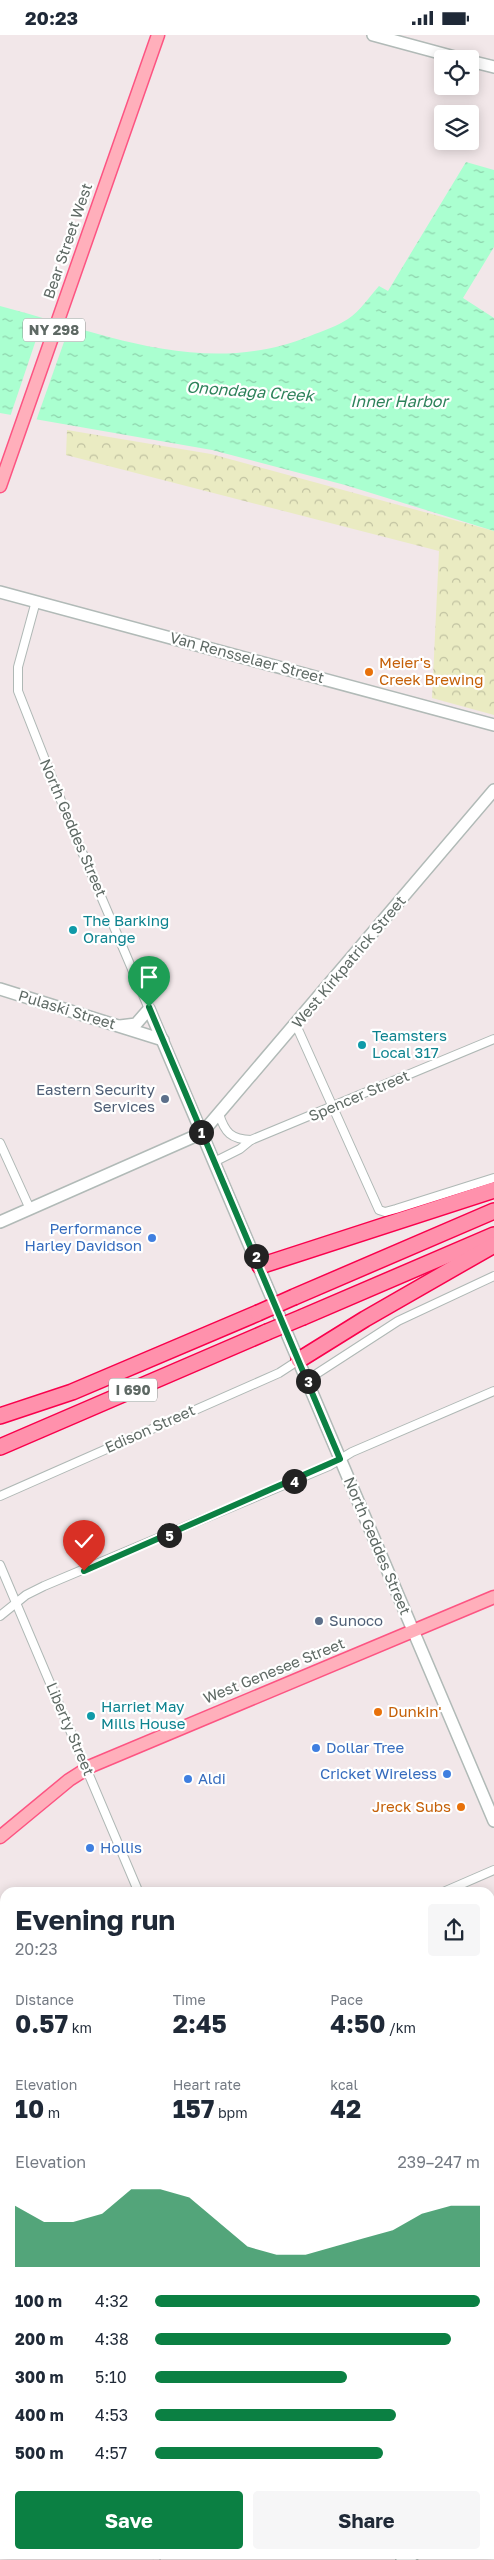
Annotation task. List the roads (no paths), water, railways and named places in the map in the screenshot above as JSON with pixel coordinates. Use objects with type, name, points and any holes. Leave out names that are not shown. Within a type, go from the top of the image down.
[{"type":"highway","points":[[260,1267],[494,1190]]},
{"type":"highway","name":"I 690","points":[[0,1416],[72,1391],[494,1211]]},
{"type":"highway","name":"I 690","points":[[0,1447],[494,1235]]},
{"type":"highway","points":[[299,1360],[365,1319],[494,1245]]},
{"type":"main road","name":"Bear Street West","points":[[0,486],[158,35]]},
{"type":"main road","name":"West Genesee Street","points":[[0,1837],[86,1768],[136,1745],[494,1597]]},
{"type":"street","points":[[373,35],[434,51]]},
{"type":"street","points":[[479,63],[494,67]]},
{"type":"street","name":"Van Rensselaer Street","points":[[0,592],[494,725]]},
{"type":"street","name":"North Geddes Street","points":[[36,601],[18,667],[18,691],[74,833],[494,1821]]},
{"type":"street","name":"West Kirkpatrick Street","points":[[202,1133],[296,1025],[494,790]]},
{"type":"street","name":"Pulaski Street","points":[[0,989],[163,1041]]},
{"type":"street","points":[[120,1026],[136,1024],[149,1009]]},
{"type":"street","points":[[296,1025],[379,1211],[385,1212],[494,1179]]},
{"type":"street","name":"Spencer Street","points":[[214,1162],[240,1149],[251,1140],[494,1039]]},
{"type":"street","points":[[219,1114],[228,1134],[236,1139],[251,1140]]},
{"type":"street","points":[[0,1222],[202,1133]]},
{"type":"street","points":[[0,1143],[30,1209]]},
{"type":"street","points":[[308,1380],[398,1321],[494,1277]]},
{"type":"street","name":"Edison Street","points":[[0,1496],[279,1373],[299,1360]]},
{"type":"street","points":[[0,1616],[26,1595],[123,1555],[494,1391]]},
{"type":"street","name":"Liberty Street","points":[[0,1565],[136,1887]]},
{"type":"street","points":[[455,1887],[494,1870]]},
{"type":"water","name":"Inner Harbor","points":[[466,162],[494,170],[494,247],[463,298],[494,318],[494,531],[345,485],[212,450],[0,413],[0,306],[116,339],[192,353],[231,353],[270,348],[310,336],[348,319],[361,308],[379,286],[388,291]]},
{"type":"railway","points":[[158,2559],[163,2560]]},
{"type":"place","name":"Meier's Creek Brewing","points":[[369,672]]},
{"type":"place","name":"The Barking Orange","points":[[73,930]]},
{"type":"place","name":"Teamsters Local 317","points":[[362,1045]]},
{"type":"place","name":"Eastern Security Services","points":[[165,1099]]},
{"type":"place","name":"Performance Harley Davidson","points":[[152,1238]]},
{"type":"place","name":"Sunoco","points":[[319,1621]]},
{"type":"place","name":"Dunkin'","points":[[378,1712]]},
{"type":"place","name":"Harriet May Mills House","points":[[91,1716]]},
{"type":"place","name":"Dollar Tree","points":[[316,1748]]},
{"type":"place","name":"Cricket Wireless","points":[[447,1774]]},
{"type":"place","name":"Aldi","points":[[188,1779]]},
{"type":"place","name":"Jreck Subs","points":[[461,1807]]},
{"type":"place","name":"Hollis","points":[[90,1848]]},
{"type":"water label","name":"Onondaga Creek","points":[[250,391]]}]
